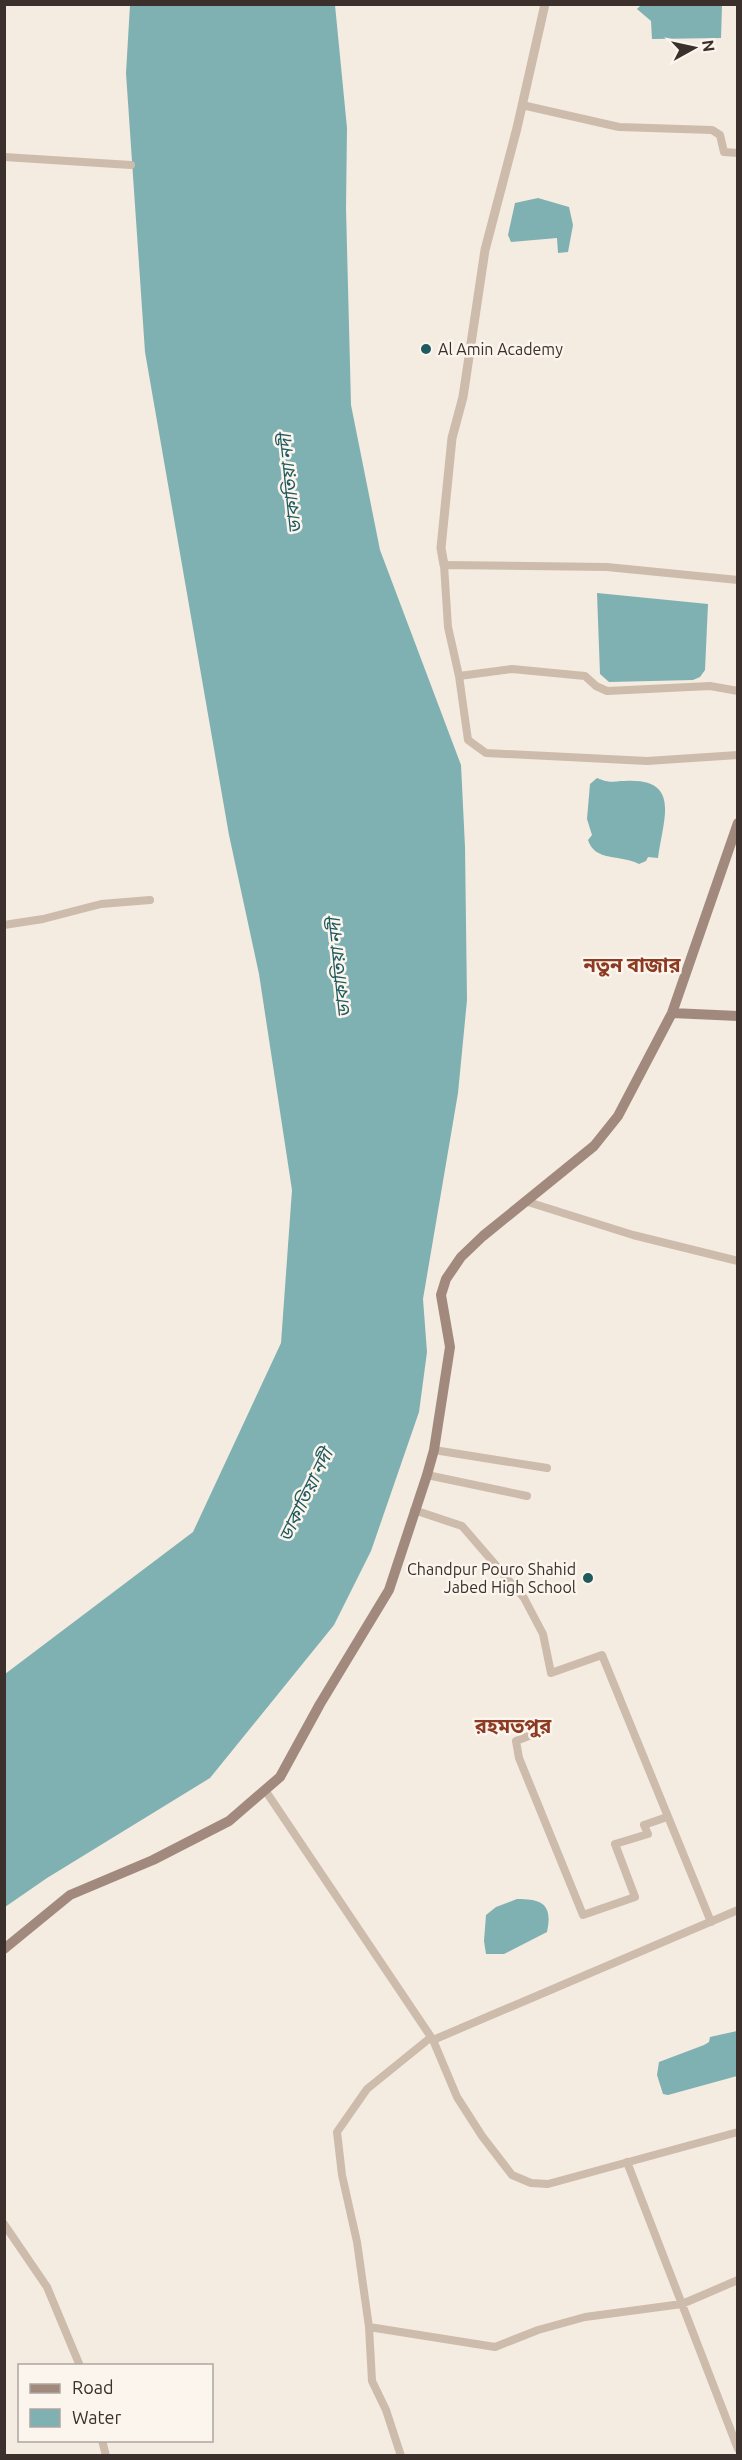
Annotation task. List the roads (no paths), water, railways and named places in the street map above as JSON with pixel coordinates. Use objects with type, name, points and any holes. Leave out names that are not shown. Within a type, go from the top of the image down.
[{"type":"main road","points":[[4,1949],[70,1895],[153,1860],[229,1821],[280,1777],[320,1704],[389,1590],[434,1450],[450,1347],[441,1295],[446,1279],[457,1262],[483,1236],[528,1202],[594,1146],[624,1107],[672,1013],[733,850],[738,823]]},
{"type":"main road","points":[[672,1013],[738,1016]]},
{"type":"street","points":[[545,4],[485,250],[463,397],[452,438],[441,548],[448,627],[459,676],[468,740],[486,753],[647,761],[738,754]]},
{"type":"street","points":[[522,105],[619,127],[712,130],[720,135],[724,152],[738,153]]},
{"type":"street","points":[[4,157],[131,165]]},
{"type":"street","points":[[444,565],[607,567],[738,580]]},
{"type":"street","points":[[459,676],[512,669],[585,676],[596,686],[608,691],[710,686],[738,691]]},
{"type":"street","points":[[4,925],[43,919],[101,904],[150,900]]},
{"type":"street","points":[[528,1202],[633,1235],[738,1261]]},
{"type":"street","points":[[434,1450],[547,1468]]},
{"type":"street","points":[[427,1475],[527,1496]]},
{"type":"street","points":[[414,1510],[462,1526],[524,1598],[543,1634],[551,1673],[602,1655],[711,1922]]},
{"type":"street","points":[[539,1732],[516,1741],[519,1758],[583,1916],[635,1896],[615,1844],[648,1833],[644,1825],[667,1817]]},
{"type":"street","points":[[265,1790],[432,2039],[458,2097],[482,2136],[512,2175],[519,2180],[548,2184],[738,2132]]},
{"type":"street","points":[[401,2456],[386,2410],[372,2381],[369,2327],[357,2242],[342,2175],[337,2132],[367,2089],[432,2039],[738,1910]]},
{"type":"street","points":[[627,2162],[738,2449]]},
{"type":"street","points":[[4,2224],[47,2287],[79,2364]]},
{"type":"street","points":[[369,2327],[495,2347],[538,2330],[585,2317],[682,2304],[738,2280]]},
{"type":"water","name":"ডাকাতিয়া নদী","points":[[130,5],[335,5],[347,128],[346,208],[351,405],[380,550],[461,765],[465,847],[467,1000],[458,1093],[423,1299],[427,1352],[419,1412],[371,1551],[334,1625],[210,1778],[47,1878],[5,1907],[5,1674],[193,1532],[281,1343],[292,1190],[259,974],[229,835],[145,352],[126,73]]},
{"type":"water","points":[[641,5],[722,5],[721,38],[652,39],[651,21],[637,9]]},
{"type":"water","points":[[538,198],[569,207],[573,225],[568,252],[558,253],[557,238],[511,242],[508,235],[515,203]]},
{"type":"water","points":[[597,593],[708,604],[705,670],[700,677],[693,680],[609,682],[600,674]]},
{"type":"water","points":[[597,778],[609,782],[643,782],[655,786],[662,794],[665,816],[658,858],[648,857],[646,861],[639,864],[602,855],[591,847],[588,840],[592,835],[587,819],[590,784]]},
{"type":"water","points":[[517,1899],[533,1900],[544,1905],[548,1915],[547,1932],[504,1954],[486,1954],[484,1941],[486,1915],[496,1907]]},
{"type":"water","points":[[737,2031],[737,2076],[668,2095],[663,2094],[657,2075],[659,2062],[704,2045],[709,2042],[710,2037]]},
{"type":"place","name":"Al Amin Academy","points":[[426,349]]},
{"type":"place","name":"Chandpur Pouro Shahid Jabed High School","points":[[588,1578]]},
{"type":"district","name":"নতুন বাজার","points":[[632,964]]},
{"type":"district","name":"রহমতপুর","points":[[513,1725]]}]
